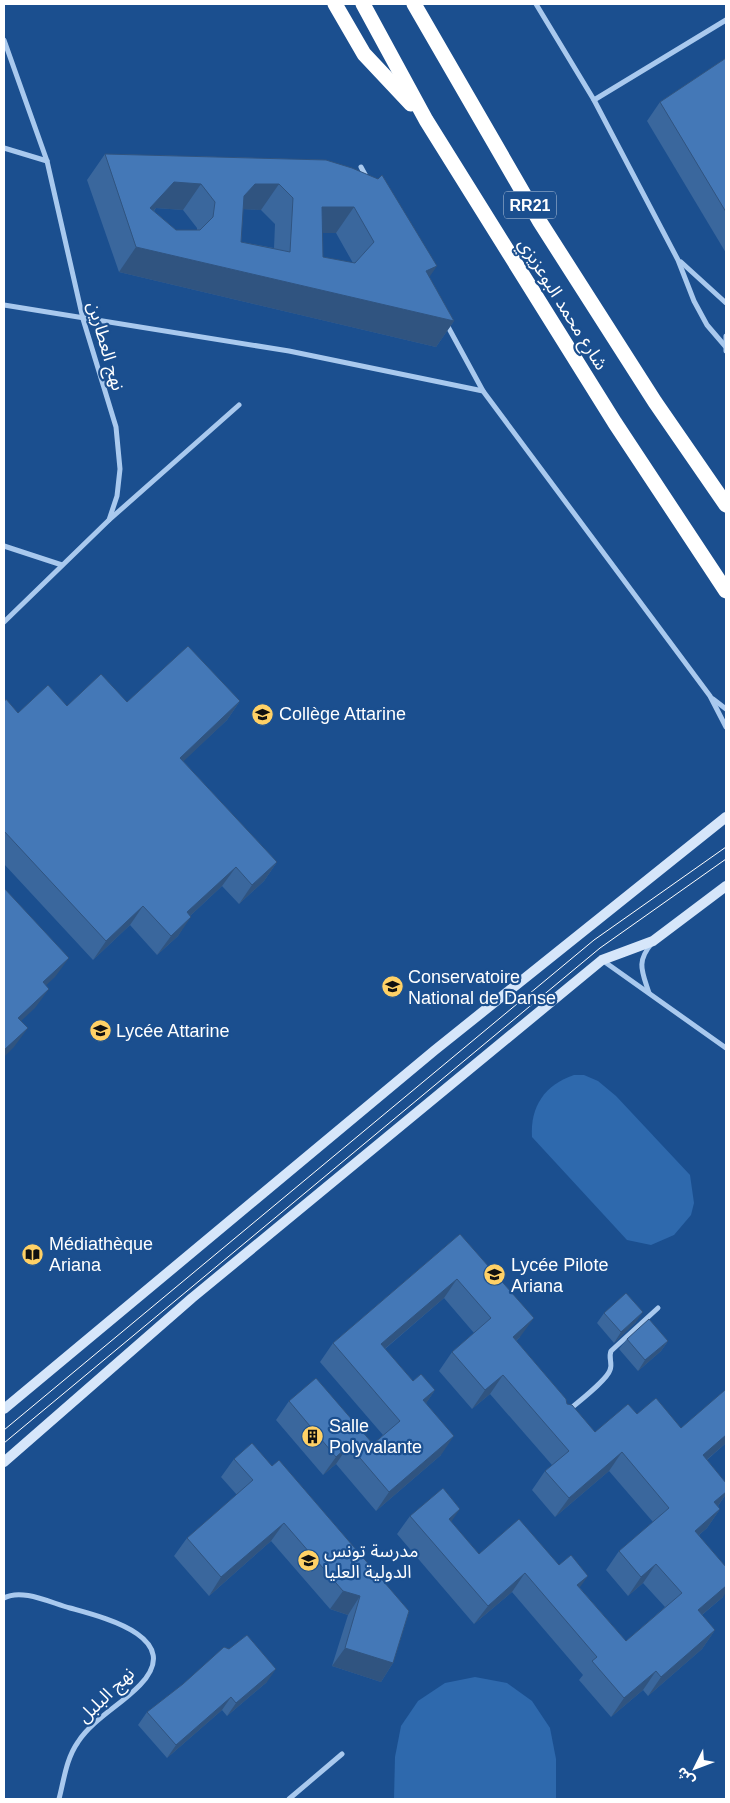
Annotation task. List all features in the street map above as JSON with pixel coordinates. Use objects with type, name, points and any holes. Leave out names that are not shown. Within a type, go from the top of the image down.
[{"type":"highway","points":[[335,4],[364,54],[426,120]]},
{"type":"highway","name":"شارع محمد البوعزيزي","points":[[363,4],[426,120],[615,424],[726,591]]},
{"type":"highway","name":"شارع محمد البوعزيزي","points":[[414,4],[540,222],[655,402],[726,505]]},
{"type":"street","points":[[536,4],[594,100],[678,260],[694,301],[708,325],[726,348]]},
{"type":"street","points":[[594,100],[726,20]]},
{"type":"street","name":"نهج العطارين","points":[[4,40],[47,161],[83,319],[116,427],[120,469],[118,496],[109,520],[4,622]]},
{"type":"street","points":[[4,148],[47,161]]},
{"type":"street","points":[[362,167],[371,184]]},
{"type":"street","points":[[678,260],[726,303]]},
{"type":"street","points":[[4,305],[289,351],[483,391]]},
{"type":"street","points":[[441,313],[483,391],[710,696],[726,728]]},
{"type":"street","points":[[726,336],[726,348]]},
{"type":"street","points":[[109,520],[239,405]]},
{"type":"street","points":[[4,546],[62,565]]},
{"type":"street","points":[[710,696],[726,709]]},
{"type":"street","points":[[4,1409],[435,1050],[726,817]]},
{"type":"street","points":[[649,993],[641,970],[642,955],[653,941],[726,887]]},
{"type":"street","points":[[4,1462],[192,1298],[602,960],[653,941]]},
{"type":"street","points":[[602,960],[726,1048]]},
{"type":"street","points":[[564,1414],[610,1373],[611,1350],[658,1308]]},
{"type":"street","name":"نهج البلبل","points":[[4,1598],[21,1595],[105,1618],[132,1630],[145,1640],[152,1652],[153,1662],[141,1685],[79,1740],[70,1755],[59,1799]]},
{"type":"street","points":[[289,1799],[342,1754]]},
{"type":"shaded area","points":[[574,1075],[584,1075],[598,1081],[616,1096],[690,1175],[694,1203],[691,1215],[674,1235],[651,1245],[627,1240],[532,1137],[534,1116],[541,1098],[555,1085]]},
{"type":"shaded area","points":[[475,1677],[507,1683],[532,1701],[550,1728],[556,1759],[556,1799],[394,1799],[395,1757],[401,1726],[418,1701],[445,1683]]},
{"type":"building","points":[[726,58],[726,212],[660,102]]},
{"type":"building","points":[[105,154],[326,160],[378,179],[382,175],[437,266],[426,271],[454,321],[136,247]],"holes":[[[174,182],[201,184],[215,202],[213,217],[200,230],[176,230],[150,208]],[[255,184],[279,184],[293,198],[290,252],[241,242],[244,196]],[[322,207],[354,207],[374,242],[355,263],[323,257]]]},
{"type":"building","points":[[188,646],[240,701],[180,758],[277,862],[252,885],[236,867],[187,912],[191,917],[171,936],[143,906],[106,941],[4,831],[4,702],[6,699],[18,713],[48,685],[67,706],[101,674],[127,702]]},
{"type":"building","points":[[4,888],[69,958],[43,982],[49,989],[18,1018],[28,1028],[4,1050]]},
{"type":"building","points":[[460,1234],[534,1318],[513,1337],[566,1399],[567,1404],[572,1405],[595,1432],[628,1404],[637,1414],[656,1398],[681,1428],[726,1391],[726,1435],[703,1455],[726,1483],[726,1492],[714,1502],[720,1509],[695,1531],[726,1567],[726,1586],[698,1610],[715,1630],[661,1677],[656,1671],[624,1698],[592,1661],[597,1657],[525,1573],[488,1606],[410,1516],[443,1488],[460,1509],[449,1519],[479,1554],[519,1519],[559,1565],[571,1555],[588,1576],[577,1585],[626,1641],[682,1593],[656,1564],[641,1577],[619,1551],[669,1508],[622,1452],[569,1498],[545,1471],[569,1451],[503,1375],[485,1390],[452,1352],[491,1318],[457,1279],[381,1344],[413,1381],[421,1374],[435,1390],[423,1400],[454,1436],[389,1492],[349,1445],[336,1457],[289,1401],[316,1378],[373,1444],[400,1421],[333,1343]]},
{"type":"building","points":[[626,1293],[643,1312],[621,1332],[604,1313]]},
{"type":"building","points":[[649,1319],[668,1341],[645,1360],[627,1339]]},
{"type":"building","points":[[252,1443],[272,1466],[279,1460],[409,1611],[393,1663],[345,1648],[360,1596],[343,1591],[284,1523],[221,1577],[187,1538],[253,1480],[234,1459]]},
{"type":"building","points":[[247,1635],[276,1669],[236,1703],[231,1697],[176,1745],[147,1712],[183,1684],[224,1647],[229,1649]]},
{"type":"tram line","points":[[4,1430],[594,940],[726,847]]},
{"type":"tram line","points":[[4,1443],[600,948],[726,859]]},
{"type":"place","name":"Collège Attarine","points":[[263,714]]},
{"type":"place","name":"Conservatoire National de Danse","points":[[392,987]]},
{"type":"place","name":"Lycée Attarine","points":[[100,1031]]},
{"type":"place","name":"Médiathèque Ariana","points":[[33,1254]]},
{"type":"place","name":"Lycée Pilote Ariana","points":[[495,1275]]},
{"type":"place","name":"Salle Polyvalante","points":[[313,1436]]},
{"type":"place","name":"مدرسة تونس الدولية العليا","points":[[308,1561]]}]
